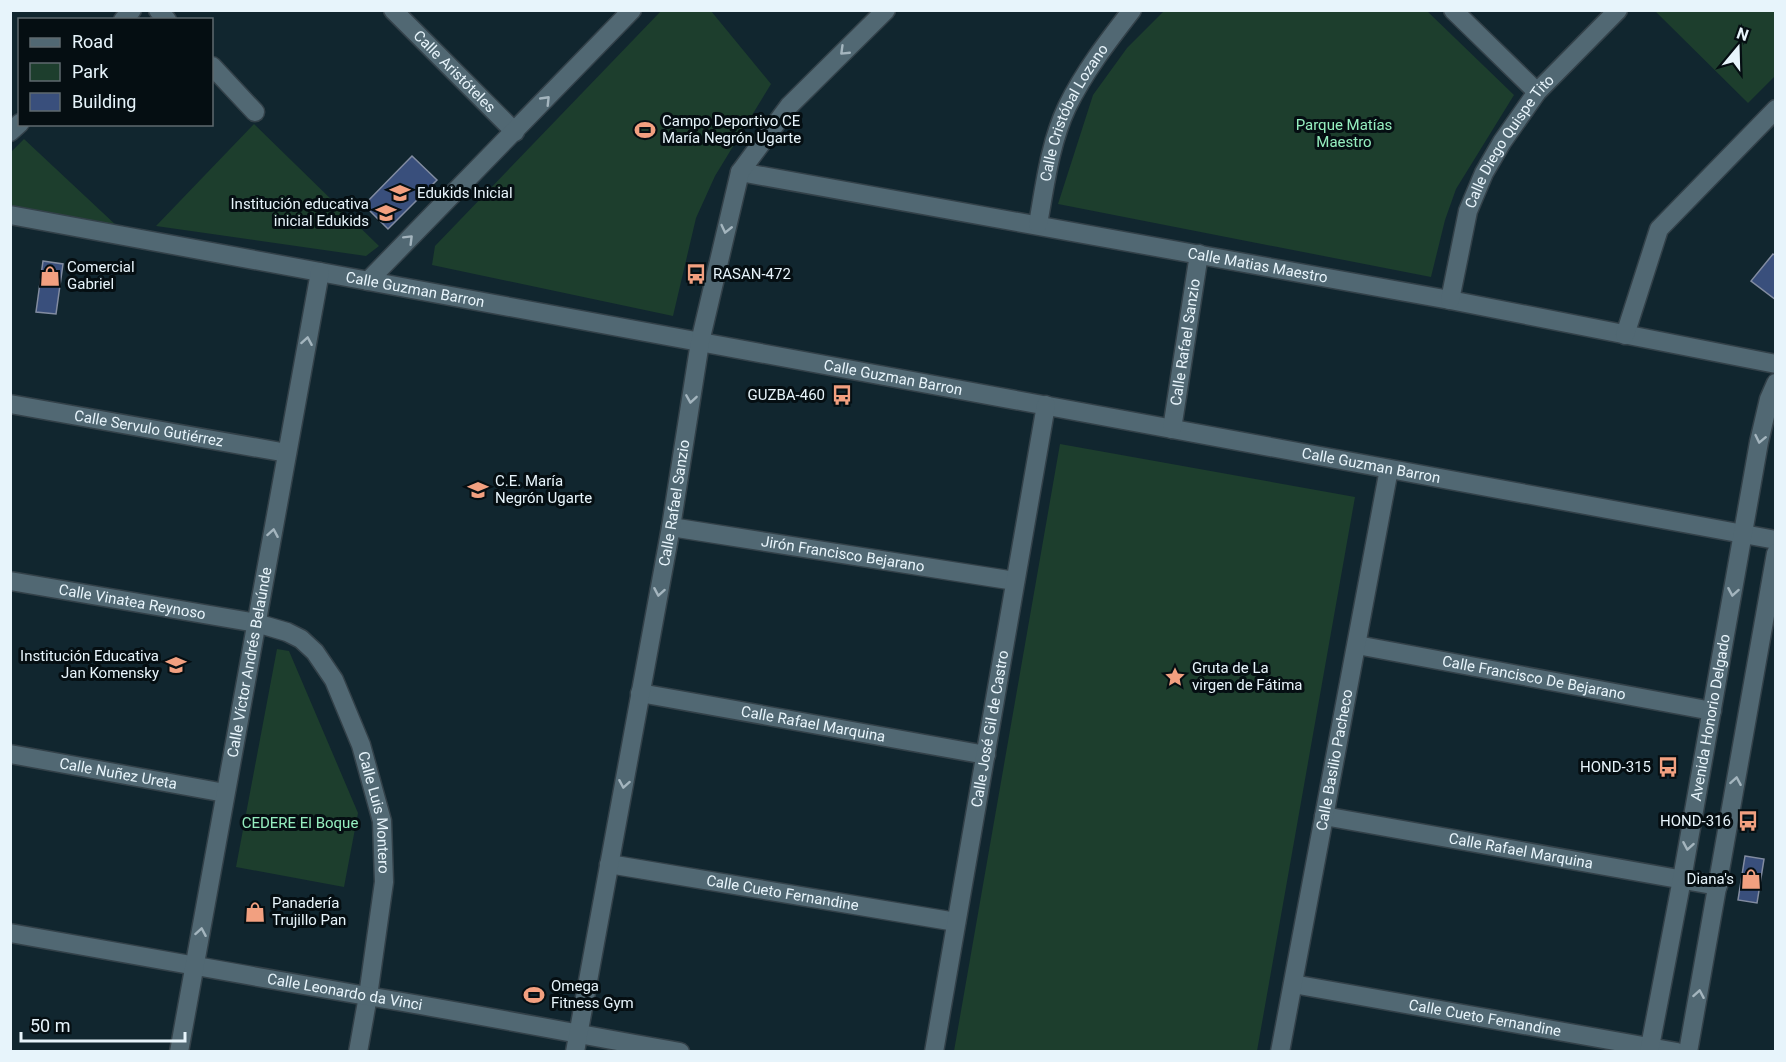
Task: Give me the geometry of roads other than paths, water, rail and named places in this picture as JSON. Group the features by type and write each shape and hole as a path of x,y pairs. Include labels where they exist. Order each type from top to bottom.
{"street":[{"name":"Calle Aristóteles","path":"393,10 515,132"},
{"path":"368,281 632,10"},
{"name":"Calle Rafael Sanzio","path":"577,1043 671,527 700,342 740,172 789,106 886,10"},
{"name":"Calle Cristóbal Lozano","path":"1038,224 1050,157 1066,109 1101,51 1132,10"},
{"path":"1454,10 1537,92"},
{"name":"Calle Diego Quispe Tito","path":"1450,300 1468,211 1484,173 1502,142 1537,92 1618,10"},
{"path":"213,67 255,112"},
{"path":"1625,335 1659,229 1776,109"},
{"name":"Calle Matias Maestro","path":"740,172 1038,224 1776,363"},
{"name":"Calle Guzman Barron","path":"10,215 1776,540"},
{"name":"Calle Rafael Sanzio","path":"1172,429 1199,254"},
{"name":"Calle Víctor Andrés Belaúnde","path":"179,1052 320,272"},
{"name":"Avenida Honorio Delgado","path":"1649,1049 1682,879 1759,442 1769,399 1776,383"},
{"name":"Calle Servulo Gutiérrez","path":"10,404 287,453"},
{"name":"Calle José Gil de Castro","path":"934,1052 1046,405"},
{"name":"Calle Basilio Pacheco","path":"1280,1052 1389,469"},
{"name":"Jirón Francisco Bejarano","path":"671,527 1015,581"},
{"path":"1688,1052 1776,553"},
{"name":"Calle Vinatea Reynoso","path":"10,581 256,623"},
{"name":"Calle Luis Montero","path":"256,623 287,632 301,639 315,652 334,680 361,745 382,821 384,882 369,996 358,1052"},
{"name":"Calle Francisco De Bejarano","path":"1357,645 1712,711"},
{"name":"Calle Rafael Marquina","path":"640,693 986,754"},
{"name":"Calle Nuñez Ureta","path":"10,754 225,793"},
{"name":"Calle Rafael Marquina","path":"1324,816 1718,886"},
{"name":"Calle Cueto Fernandine","path":"609,864 956,922"},
{"name":"Calle Leonardo da Vinci","path":"10,933 369,996 577,1043 680,1052"},
{"name":"Calle Cueto Fernandine","path":"1293,984 1649,1049 1677,1052"}],"place":[{"name":"Campo Deportivo CE María Negrón Ugarte","path":"645,130"},
{"name":"Edukids Inicial","path":"400,193"},
{"name":"Institución educativa inicial Edukids","path":"386,213"},
{"name":"RASAN-472","path":"696,274"},
{"name":"Comercial Gabriel","path":"50,276"},
{"name":"GUZBA-460","path":"842,395"},
{"name":"C.E. María Negrón Ugarte","path":"478,490"},
{"name":"Institución Educativa Jan Komensky","path":"176,665"},
{"name":"Gruta de La virgen de Fátima","path":"1175,677"},
{"name":"HOND-315","path":"1668,767"},
{"name":"HOND-316","path":"1748,821"},
{"name":"Diana's","path":"1751,879"},
{"name":"Panadería Trujillo Pan","path":"255,912"},
{"name":"Omega Fitness Gym","path":"534,995"}],"park label":[{"name":"Parque Matías Maestro","path":"1344,134"},
{"name":"CEDERE El Boque","path":"300,823"}]}
